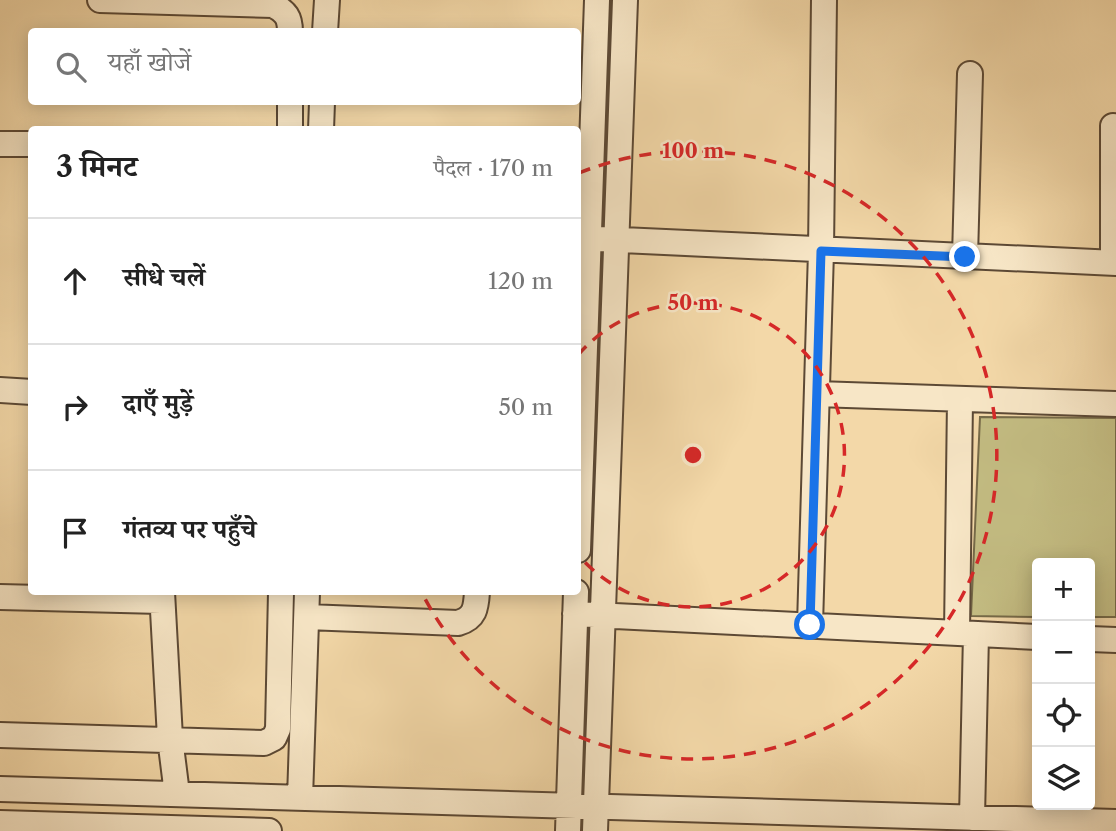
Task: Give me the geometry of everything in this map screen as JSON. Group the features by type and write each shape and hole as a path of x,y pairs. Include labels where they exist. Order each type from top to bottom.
{"street":[{"path":"100,0 274,5 284,10 290,20 290,28"},
{"path":"325,28 327,0"},
{"path":"581,465 597,0"},
{"path":"596,819 625,0"},
{"path":"810,625 821,251 824,0"},
{"path":"965,257 970,74"},
{"path":"290,105 290,126"},
{"path":"321,126 322,105"},
{"path":"589,238 1115,263 1113,126"},
{"path":"0,144 28,144"},
{"path":"0,390 28,392"},
{"path":"817,394 1116,404"},
{"path":"960,400 972,818"},
{"path":"0,735 170,738 264,743 274,738 278,729 281,595"},
{"path":"300,798 307,595"},
{"path":"307,617 458,623 474,614 477,595"},
{"path":"0,597 161,596 170,738 177,794"},
{"path":"568,831 576,603 603,614 1032,637"},
{"path":"1095,639 1116,640"},
{"path":"0,789 569,806 596,819 874,823 972,818 1116,822"},
{"path":"0,823 266,831 266,797"}],"shaded area":[{"path":"980,417 1116,418 1116,617 1095,617 1095,558 1032,558 1032,617 971,616"}],"route":[{"path":"810,625 821,251 965,257"}]}
